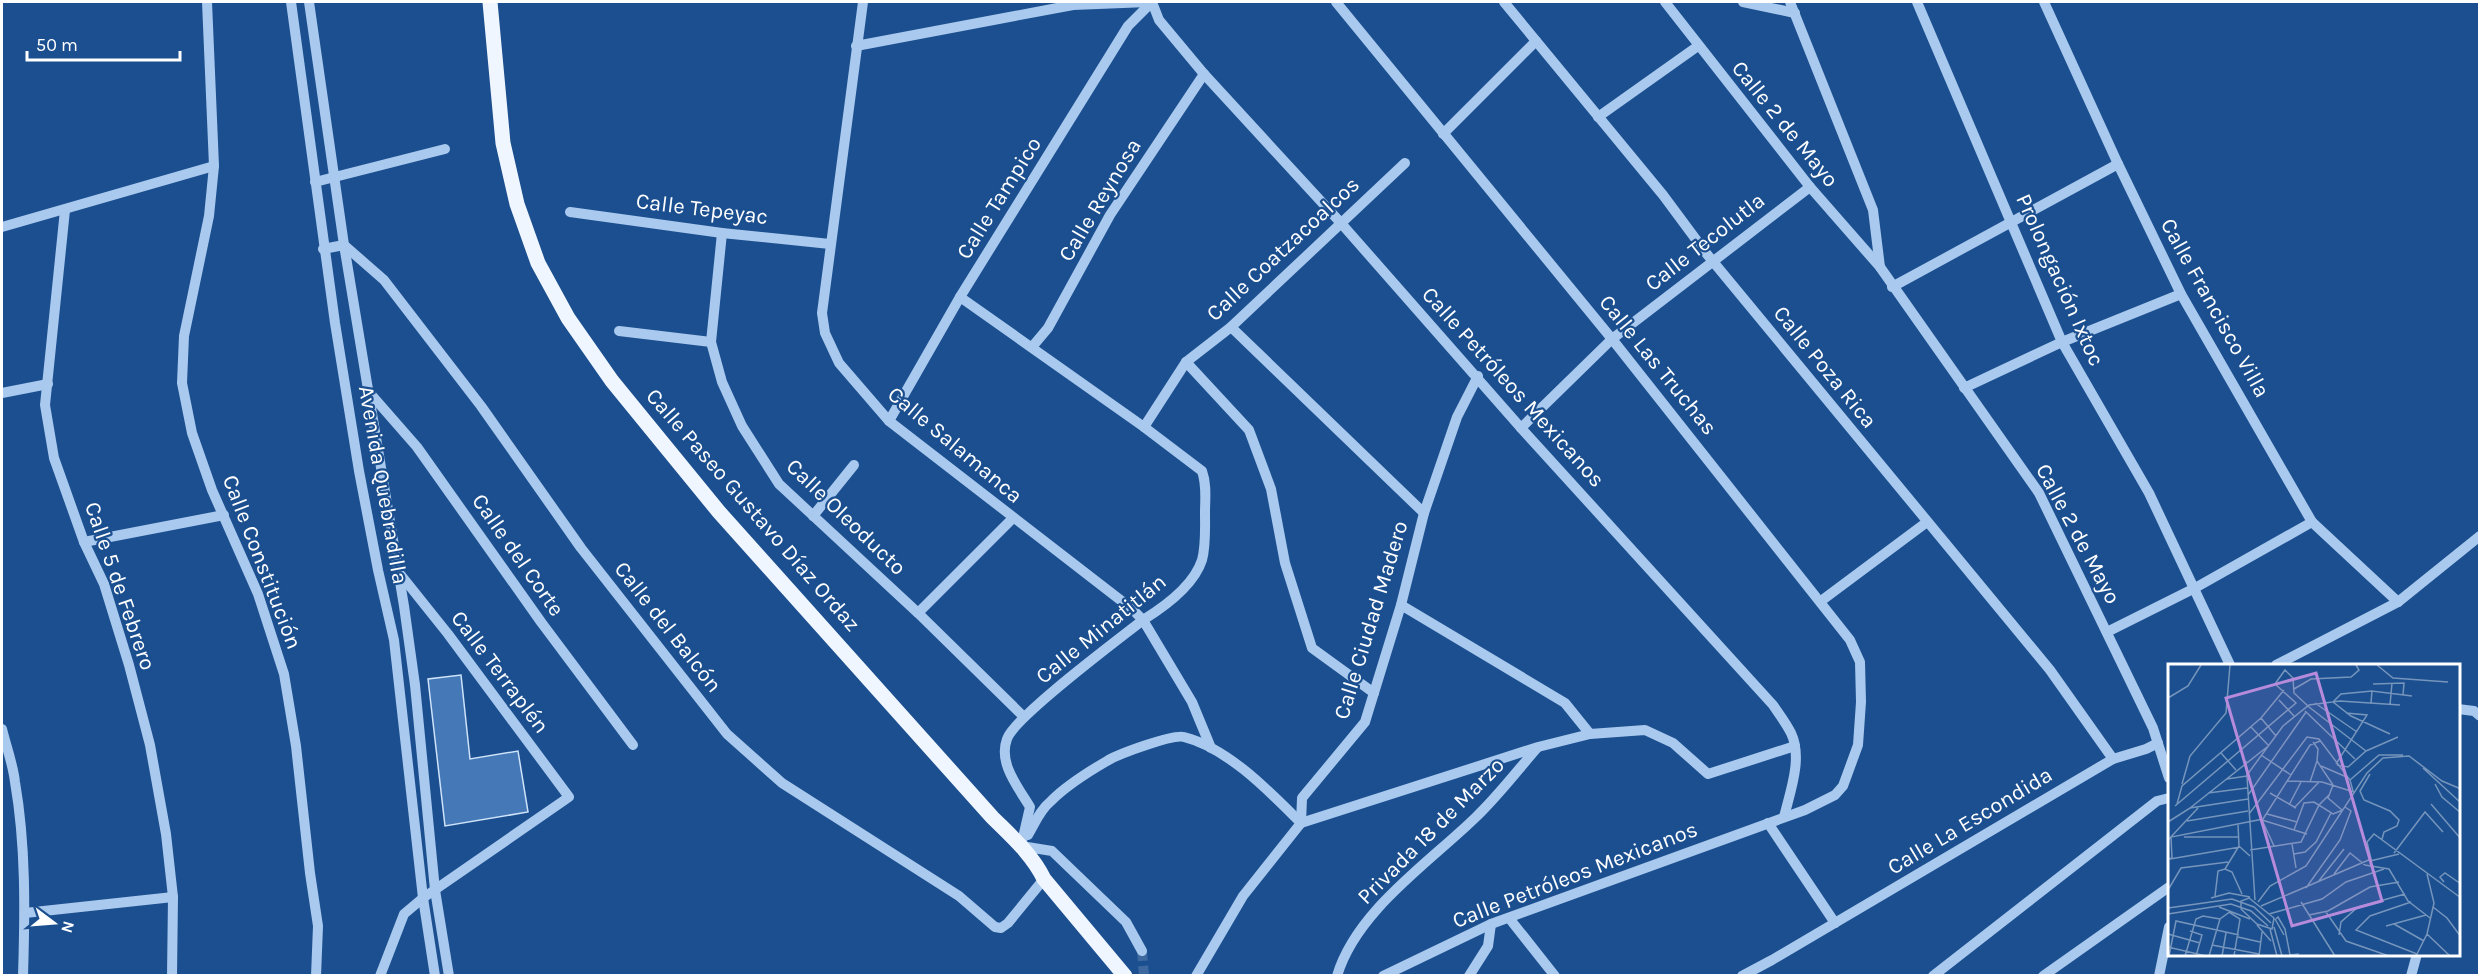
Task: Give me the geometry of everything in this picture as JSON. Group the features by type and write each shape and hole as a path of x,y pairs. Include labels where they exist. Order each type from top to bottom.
{"main road":[{"name":"Calle Paseo Gustavo Díaz Ordaz","path":"490,2 503,143 517,204 538,263 568,318 612,381 719,512 992,817 1021,846 1038,866 1044,879 1125,975"}],"street":[{"name":"Calle Constitución","path":"207,2 214,166 209,216 184,336 182,383 192,433 212,490 258,594 284,674 296,746 318,926 316,975"},
{"name":"Avenida Quebradilla","path":"291,2 323,249 359,471 394,640 423,898 435,975"},
{"name":"Avenida Quebradilla","path":"309,2 344,245 415,685 435,890 449,975"},
{"name":"Calle Salamanca","path":"863,2 822,313 825,333 839,363 889,421 1132,609 1143,620 1192,702 1211,748"},
{"path":"856,46 1073,5 1150,2"},
{"name":"Calle Petróleos Mexicanos","path":"1150,2 1159,20 1204,74 1340,222 1478,376 1521,428 1773,705 1791,733 1795,746 1795,770 1784,817"},
{"name":"Calle Tampico","path":"889,421 960,297 1128,26 1150,2"},
{"name":"Calle Las Truchas","path":"1336,2 1612,339 1850,640 1860,662 1861,702 1858,745 1843,786"},
{"name":"Calle Poza Rica","path":"1504,2 1663,195 1712,261 2050,670 2113,759"},
{"name":"Calle 2 de Mayo","path":"1665,2 1810,187 1880,267 2039,493 2158,743 2168,775"},
{"path":"1743,2 1795,13"},
{"name":"Calle 2 de Mayo","path":"1790,2 1873,210 1880,267"},
{"name":"Prolongación Ixtoc","path":"1917,2 2062,342 2149,493 2230,664"},
{"name":"Calle Francisco Villa","path":"2044,2 2118,164 2181,294 2312,522 2398,602"},
{"path":"1443,134 1536,40"},
{"path":"1598,117 1698,46"},
{"name":"Calle Reynosa","path":"1032,347 1048,328 1110,215 1204,74"},
{"path":"315,182 445,149"},
{"name":"Calle Coatzacoalcos","path":"1144,427 1186,362 1231,327 1405,163"},
{"path":"1892,287 2118,164"},
{"path":"2,227 214,166"},
{"name":"Calle Tecolutla","path":"1521,428 1612,339 1810,187"},
{"name":"Calle 5 de Febrero","path":"65,210 45,405 54,458 84,542 104,585 129,665 150,745 166,834 173,897 172,975"},
{"name":"Calle Tepeyac","path":"570,212 830,244"},
{"name":"Calle Oleoducto","path":"722,232 711,342 723,382 742,426 779,484 918,613 1024,717"},
{"path":"323,249 344,245"},
{"name":"Calle del Balcón","path":"344,245 384,280 481,406 581,548 727,734 782,783 959,896 995,927 1001,928 1008,923 1044,879"},
{"path":"1964,388 2062,342 2181,294"},
{"name":"Calle Minatitlán","path":"960,297 1144,427 1202,471 1205,481 1202,561 1192,578 1160,610 1143,620 1024,717 1007,737 1010,775 1030,807 1021,846"},
{"path":"1231,327 1425,513"},
{"path":"619,331 711,342"},
{"path":"1186,362 1249,430 1271,489 1285,563 1312,648 1374,693"},
{"name":"Calle Ciudad Madero","path":"1301,823 1302,798 1360,729 1374,693 1401,605 1425,513 1457,417 1478,376"},
{"path":"2,393 48,384"},
{"name":"Calle del Corte","path":"368,391 417,447 541,622 633,745"},
{"path":"813,516 854,465"},
{"path":"84,542 224,515"},
{"path":"918,613 1013,518"},
{"path":"1821,601 1927,522"},
{"path":"2107,632 2195,588 2312,522"},
{"path":"2278,664 2398,602 2480,536"},
{"name":"Calle Terraplén","path":"398,572 448,634 569,797 435,890"},
{"path":"1401,605 1565,703 1590,734"},
{"path":"2460,710 2474,711 2480,716"},
{"path":"2,729 15,780 21,832 25,913 23,975"},
{"path":"1196,975 1243,896 1301,823 1538,747 1590,734 1646,730 1673,743 1707,774 1795,746"},
{"path":"1142,951 1126,922 1052,851 1021,846 1042,810 1052,799 1108,760 1156,742 1182,736 1211,748 1247,773 1301,823"},
{"name":"Calle La Escondida","path":"1742,975 1835,923 2113,759 2158,743"},
{"name":"Privada 18 de Marzo","path":"1337,975 1342,959 1376,910 1420,866 1476,817 1538,747"},
{"name":"Calle Petróleos Mexicanos","path":"1383,975 1491,924 1805,810 1835,795 1843,786"},
{"path":"1933,975 2157,801 2168,798"},
{"path":"1768,823 1835,923"},
{"path":"2043,975 2168,888"},
{"path":"380,975 404,914 435,890"},
{"path":"25,913 173,897"},
{"path":"1509,918 1555,975"},
{"path":"1469,975 1488,946 1491,924"},
{"path":"2159,975 2168,932"},
{"path":"2412,975 2417,956"}],"building":[{"path":"461,675 470,759 518,751 528,812 445,826 428,679"}],"tunnel":[{"path":"1142,951 1144,976"}]}
